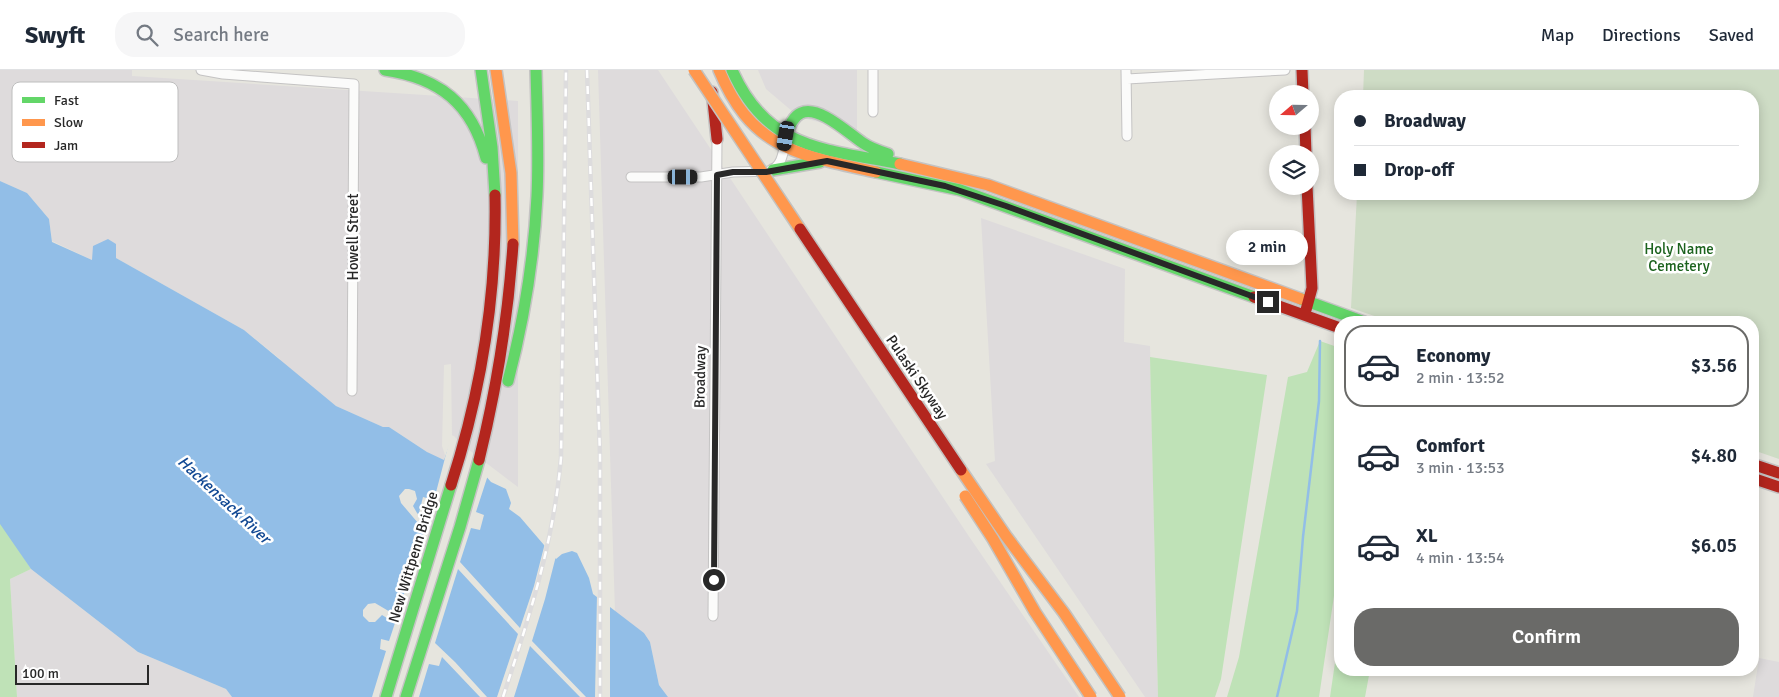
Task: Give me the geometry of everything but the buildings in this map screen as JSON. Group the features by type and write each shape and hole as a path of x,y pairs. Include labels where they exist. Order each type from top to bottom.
{"main road":[{"path":"385,70 410,74 433,84 451,96 464,109 475,126 483,144 494,207"},
{"path":"481,70 494,160 494,207"},
{"path":"406,697 476,472 497,385 506,334 511,287 513,234 510,156 496,70"},
{"path":"476,472 493,431 511,368 530,275 537,188 536,70"},
{"name":"Pulaski Skyway","path":"681,70 965,496 993,539 1035,612 1091,697"},
{"name":"Pulaski Skyway","path":"694,70 974,490 1010,542 1064,613 1120,697"},
{"path":"711,70 712,107 716,139"},
{"path":"719,70 734,101 759,130 784,148 827,161 960,190 1334,326"},
{"path":"732,70 740,89 753,108 766,121 786,136 818,147 975,181 1348,316"},
{"path":"1302,70 1303,85"},
{"path":"786,136 790,124 798,115 811,112 820,113 869,146 925,169"},
{"path":"716,139 725,130 735,126 759,130"},
{"path":"773,170 827,161"},
{"path":"1304,316 1312,288 1307,195"},
{"name":"New Wittpenn Bridge","path":"386,697 469,426 480,378 490,310 494,263 494,207"},
{"path":"1759,466 1779,473"},
{"path":"1759,480 1779,487"}],"street":[{"name":"Howell Street","path":"201,70 223,74 354,84 352,391"},
{"path":"873,70 873,112"},
{"path":"1127,136 1126,75 1285,70"},
{"path":"631,177 701,177 773,170 781,162 786,136"},
{"name":"Broadway","path":"713,616 716,139"}],"shaded area":[{"path":"0,70 132,70 132,76 518,101 518,487 452,437 451,364 444,365 442,446 445,455 444,460 439,462 389,427 383,427 336,406 281,364 280,359 244,330 116,258 92,260 52,241 49,219 27,193 0,181"},
{"path":"598,70 658,70 968,535 1079,697 668,697 659,685 650,642 644,633 615,612"},
{"path":"758,70 857,70 857,132 799,117 766,89"},
{"path":"981,218 1125,269 1124,342 1150,346 1158,697 1145,697 986,464 995,461"},
{"path":"31,569 138,652 226,689 232,697 17,697 10,579"},
{"path":"1759,658 1779,662 1779,697 1753,697 1756,676 1759,676"}],"green space":[{"name":"Holy Name Cemetery","path":"1364,70 1779,70 1779,459 1759,452 1759,316 1374,316 1351,308 1357,200 1759,200 1759,90 1363,90"},
{"path":"1320,341 1334,346 1334,596 1319,697 1227,697 1239,657 1288,377 1307,372"},
{"path":"1150,357 1267,375 1221,679 1215,697 1158,697"},
{"path":"0,520 31,569 10,579 17,697 0,697"},
{"path":"1334,669 1334,676 1369,676 1365,697 1330,697"}],"water":[{"name":"Hackensack River","path":"0,181 27,193 49,219 52,242 92,260 93,246 108,239 116,244 116,258 244,330 336,406 383,427 389,427 427,452 444,460 452,437 491,482 506,489 511,503 509,509 520,517 556,559 562,554 572,551 577,553 589,578 593,594 644,633 650,642 659,685 668,697 232,697 226,689 138,652 31,569 0,524"}],"pier":[{"path":"451,435 454,436 488,475 476,512 484,515 480,530 471,528 460,562 520,628 534,586 545,543 556,556 532,641 586,697 580,697 530,646 514,697 497,697 518,634 458,569 435,643 487,697 480,697 442,657 439,666 429,664 419,697 372,697 386,651 380,649 381,639 389,641 395,623 382,615 375,622 369,622 363,616 363,610 368,604 375,603 397,616 424,530 401,503 399,496 405,489 415,491 417,499 413,506 426,523 429,516 419,513 423,497 434,500"},
{"path":"597,594 610,605 610,697 595,697"}],"waterway":[{"path":"1277,697 1297,611 1303,537 1319,401 1320,341"}],"railway":[{"path":"503,697 539,579 558,489 561,458 566,70"},
{"path":"587,70 600,455 600,697"}],"traffic: fast":[{"path":"385,70 422,80 437,87 451,97 472,123 486,158"},
{"path":"481,70 492,147 495,195"},
{"path":"508,381 519,335 531,266 538,164 536,70"},
{"path":"732,70 746,96 762,116 781,131 823,149 900,164"},
{"path":"786,136 795,117 801,113 816,113 833,121 866,145 888,154"},
{"path":"773,170 820,162"},
{"path":"876,172 960,190 1254,297"},
{"path":"1301,299 1348,316"},
{"path":"406,697 460,527 479,460"},
{"path":"386,697 451,485"}],"traffic: slow":[{"path":"496,70 511,173 513,244"},
{"path":"694,70 800,229"},
{"path":"719,70 732,97 747,117 763,133 781,145 824,160 876,172"},
{"path":"900,164 988,185 1301,299"},
{"path":"961,470 1006,536 1064,613 1120,697"},
{"path":"965,496 993,539 1035,612 1091,697"}],"traffic: jam":[{"path":"1302,70 1303,85"},
{"path":"712,92 717,139"},
{"path":"1305,135 1306,145"},
{"path":"451,485 471,413 485,342 493,269 495,195"},
{"path":"1306,310 1312,288 1307,195"},
{"path":"800,229 961,470"},
{"path":"479,460 501,353 513,244"},
{"path":"1254,297 1334,326"},
{"path":"1759,466 1779,473"},
{"path":"1759,480 1779,487"}],"route":[{"path":"714,580 717,175 733,172 766,172 827,161 945,186 1006,206 1268,302"}]}
